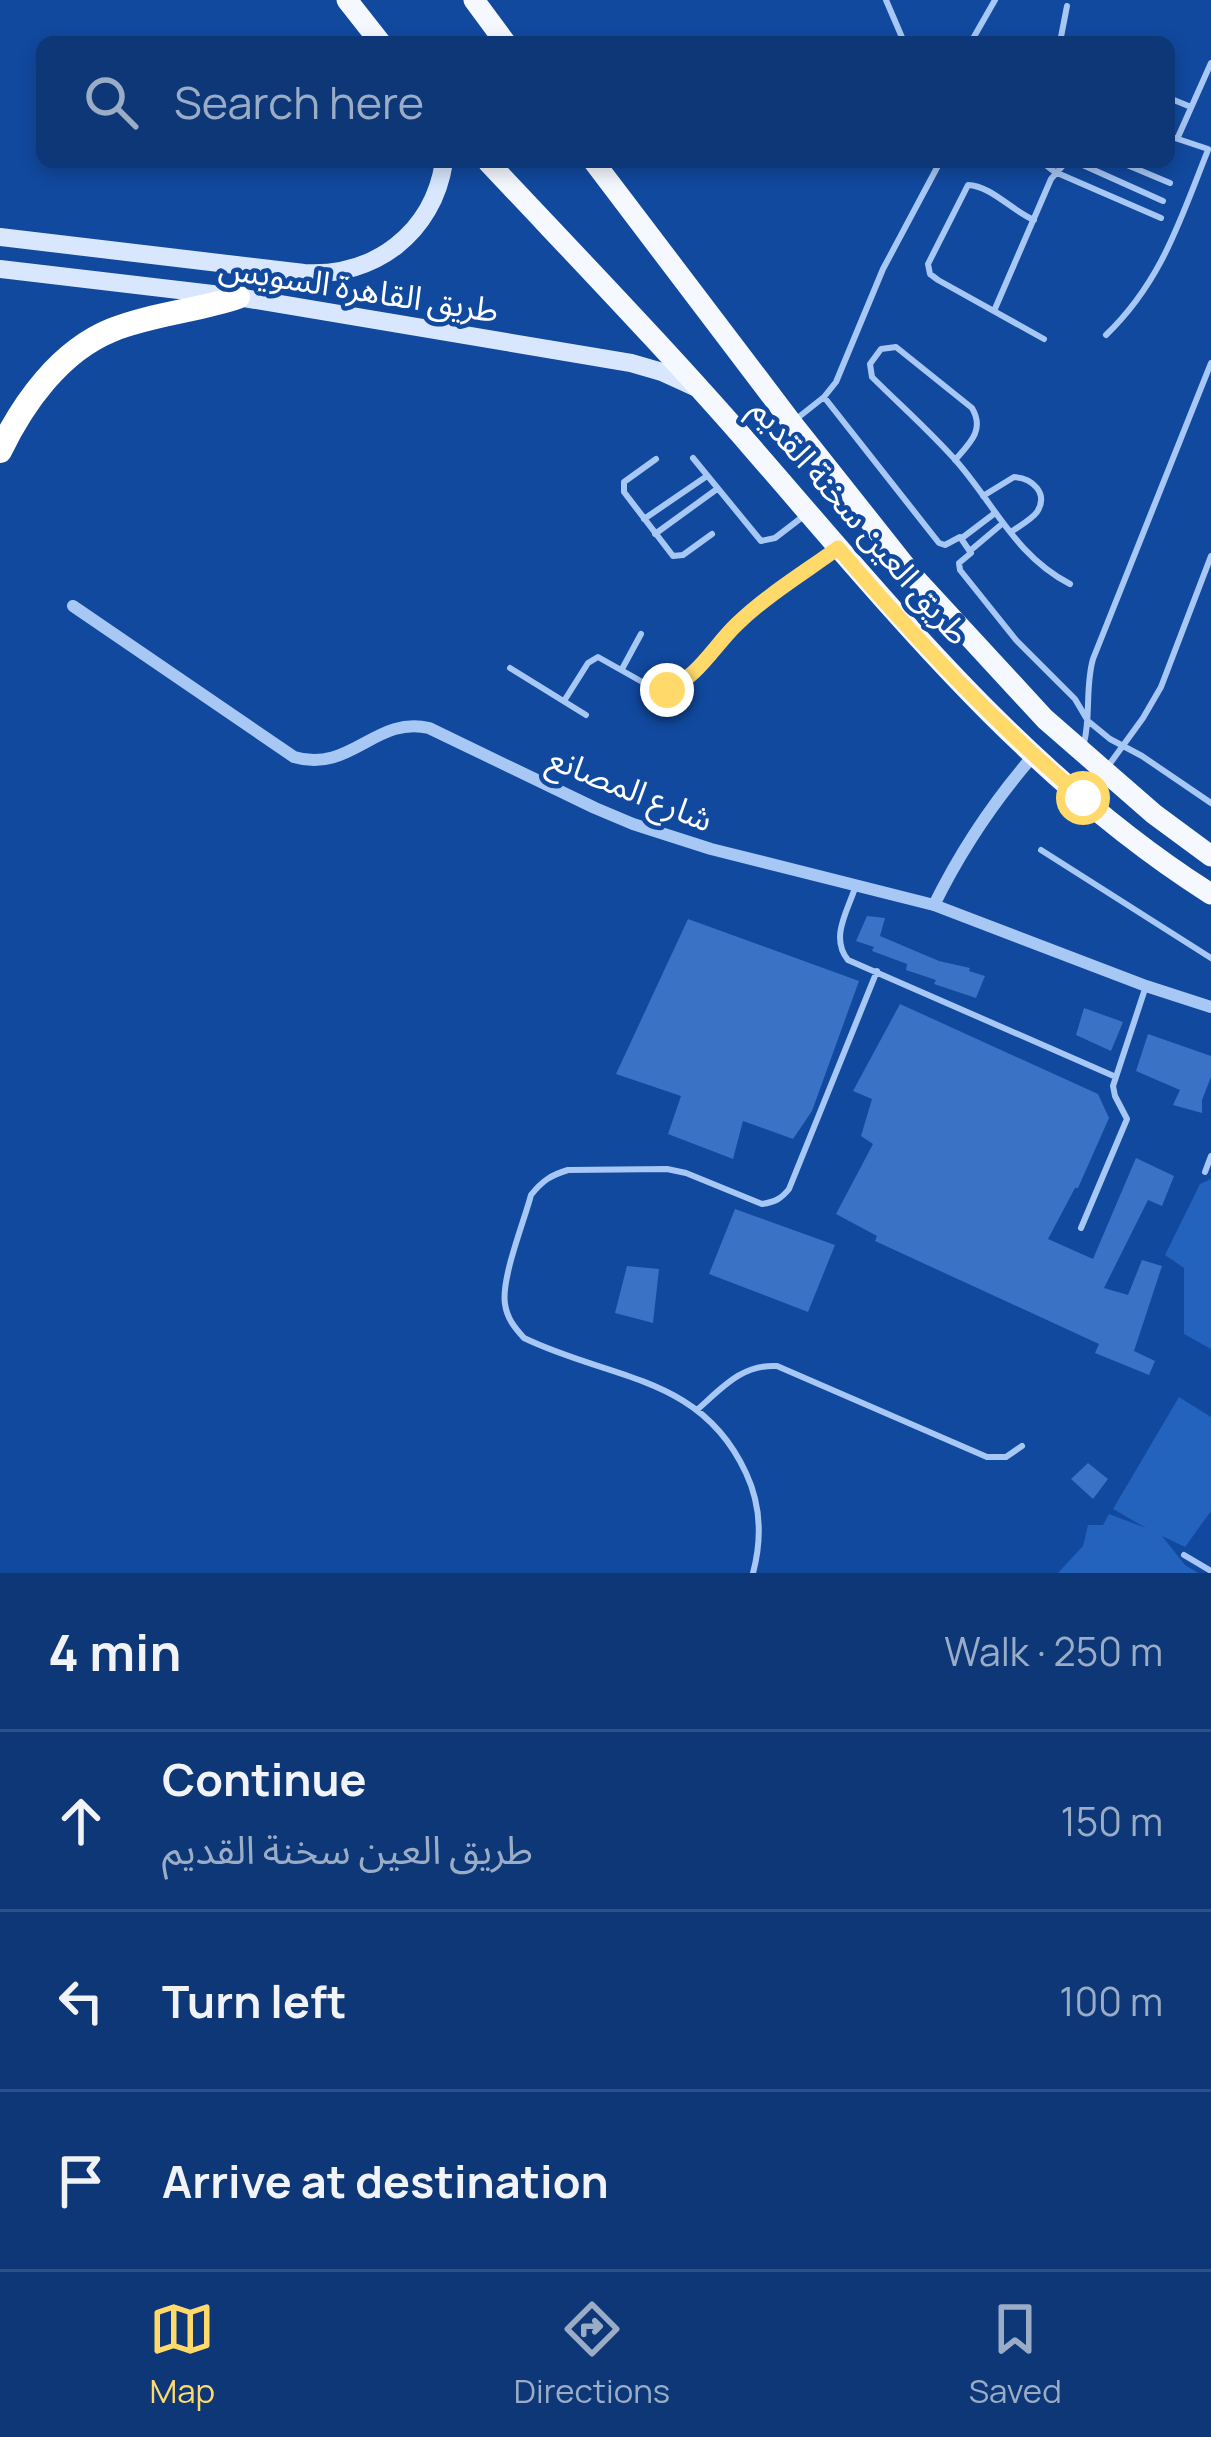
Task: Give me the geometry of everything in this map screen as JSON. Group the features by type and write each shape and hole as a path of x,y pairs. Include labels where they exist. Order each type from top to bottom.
{"highway":[{"path":"0,451 46,379 83,347 111,330 238,297"}],"main road":[{"path":"347,0 375,36"},
{"path":"474,0 501,36"},
{"name":"طريق القاهرة السويس","path":"0,237 304,274 337,273 385,255 411,234 430,207 442,168"},
{"name":"طريق العين سخنة القديم","path":"494,168 703,391 961,684 1034,756 1134,839 1211,894"},
{"name":"طريق العين سخنة القديم","path":"599,168 914,577 1032,706 1154,814 1211,856"},
{"name":"طريق القاهرة السويس","path":"0,268 238,297 631,363 703,391"}],"street":[{"name":"شارع المصانع","path":"73,606 294,757 334,758 390,729 420,726 633,824 711,849 934,905 1211,1007"},
{"path":"934,905 986,814 1034,756"}],"lane":[{"path":"886,0 901,36"},
{"path":"974,36 995,0"},
{"path":"1061,36 1067,6"},
{"path":"1175,134 1211,65"},
{"path":"1202,84 1211,88"},
{"path":"1175,100 1191,107"},
{"path":"1106,335 1158,271 1210,150 1175,136"},
{"path":"792,423 836,382 883,269 937,168"},
{"path":"1050,168 1161,218"},
{"path":"994,311 1059,168"},
{"path":"1089,168 1163,201"},
{"path":"1134,168 1170,183"},
{"path":"1034,220 979,186 968,185 928,260 928,269 934,278 1044,339"},
{"path":"955,460 976,435 978,421 972,408 896,347 881,349 870,364 872,377 955,460 1037,563 1070,584"},
{"path":"1081,752 1093,659 1211,363"},
{"path":"824,397 939,543 962,538 995,513"},
{"path":"693,458 761,541 775,538 808,512"},
{"path":"656,459 624,482 624,492 668,552 677,557 712,534"},
{"path":"644,519 706,476"},
{"path":"983,496 1014,477 1036,485 1040,508 1010,532"},
{"path":"655,534 717,489"},
{"path":"1003,523 959,563 960,570 1016,640 1075,699 1088,722 1211,803"},
{"path":"962,538 971,550"},
{"path":"563,701 590,660 602,658 652,688 674,687 742,620 838,548"},
{"path":"1104,771 1161,686 1211,556"},
{"path":"622,669 641,634"},
{"path":"510,668 586,715"},
{"path":"1042,850 1211,958"},
{"path":"856,885 838,944 848,960 1116,1077"},
{"path":"753,1573 759,1520 752,1486 729,1441 698,1409 673,1394 524,1338 512,1325 504,1290 531,1195 553,1174 647,1168 686,1173 762,1204 782,1197 877,971"},
{"path":"1081,1228 1127,1119 1113,1091 1146,986"},
{"path":"1205,1172 1211,1156"},
{"path":"698,1409 743,1372 777,1366 987,1457 1006,1457 1022,1446"},
{"path":"1184,1555 1211,1571"}],"shaded area":[{"path":"1211,1179 1211,1349 1184,1334 1184,1268 1165,1255 1200,1184"},
{"path":"1179,1397 1211,1417 1211,1511 1185,1547 1162,1536 1185,1565 1198,1573 1058,1573 1083,1546 1088,1525 1103,1525 1109,1514 1146,1528 1113,1509"}],"building":[{"path":"867,916 885,918 880,936 985,976 976,998 934,984 936,980 906,970 907,964 856,941"},
{"path":"688,919 859,981 812,1111 793,1139 743,1121 733,1159 668,1134 681,1096 616,1074"},
{"path":"900,1004 1098,1094 1109,1118 1078,1188 1048,1239 1093,1259 1136,1158 1174,1176 1162,1206 1148,1200 1104,1288 1128,1295 1142,1260 1162,1266 1134,1351 1155,1361 1149,1375 1095,1353 1099,1344 875,1241 877,1236 836,1214 873,1144 861,1136 872,1099 853,1091"},
{"path":"1084,1008 1123,1022 1111,1051 1076,1035"},
{"path":"1148,1034 1211,1056 1202,1113 1173,1105 1180,1090 1136,1071"},
{"path":"735,1209 835,1245 808,1312 709,1274"},
{"path":"627,1266 659,1269 653,1323 615,1313"},
{"path":"1088,1463 1108,1479 1093,1499 1071,1479"}],"route":[{"path":"667,690 716,650 742,620 838,548 994,719 1083,798"}]}
